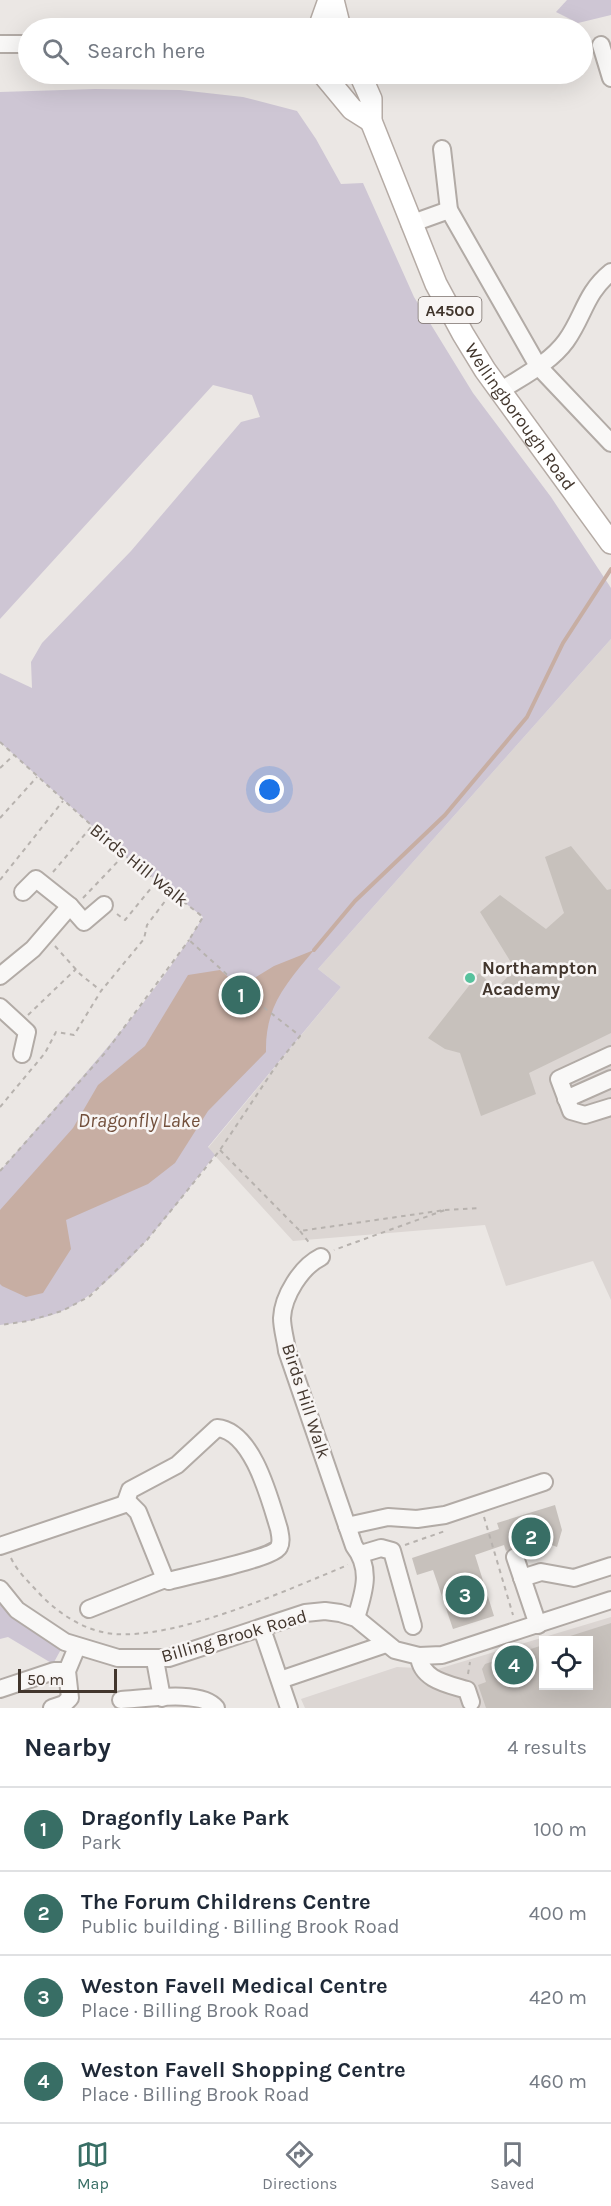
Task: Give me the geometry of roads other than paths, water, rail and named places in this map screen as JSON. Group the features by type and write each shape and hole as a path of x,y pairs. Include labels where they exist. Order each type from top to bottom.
{"main road":[{"path":"323,18 331,0"},
{"path":"331,0 336,18"},
{"path":"331,84 352,109 371,121"},
{"name":"Wellingborough Road","path":"364,84 371,99 371,121 410,224 446,304 484,370 611,543"}],"street":[{"path":"0,44 18,44"},
{"path":"601,45 611,78"},
{"path":"442,149 449,210 538,366 611,443"},
{"path":"410,224 449,210"},
{"path":"500,391 554,355 566,340 597,284 611,272"},
{"path":"22,892 36,879 70,906 84,922 104,905"},
{"path":"0,976 33,950 70,906"},
{"path":"0,1007 27,1032 22,1054"},
{"path":"611,1054 559,1079 571,1111 585,1115 611,1107"},
{"path":"566,1099 611,1079"},
{"name":"Birds Hill Walk","path":"321,1257 312,1261 291,1288 282,1317 287,1351 347,1526 354,1545 362,1557 366,1575 356,1618"},
{"path":"90,1609 165,1579 169,1581 233,1565 272,1554 279,1548 281,1539 279,1529 257,1465 243,1445 225,1429 218,1428 177,1465 130,1490 124,1504"},
{"path":"347,1526 388,1517 417,1519 445,1515 544,1482"},
{"path":"3,1545 124,1504 130,1504 138,1512 165,1579"},
{"path":"362,1557 381,1548 392,1551 413,1626"},
{"path":"515,1557 538,1624"},
{"path":"522,1578 541,1572 574,1578 611,1566"},
{"name":"Billing Brook Road","path":"0,1589 17,1610 65,1642 118,1658 156,1660 262,1629 306,1613 325,1611 356,1618 386,1644 405,1653 419,1656 442,1655 611,1600"},
{"path":"262,1629 289,1708"},
{"path":"280,1680 386,1644"},
{"path":"52,1708 64,1704 69,1698 67,1671 77,1647"},
{"path":"419,1656 419,1665 425,1672 436,1681 467,1690 471,1702"},
{"path":"156,1660 162,1698"},
{"path":"0,1689 54,1671 67,1671"},
{"path":"121,1700 206,1699 216,1708"}],"water":[{"name":"Dragonfly Lake","path":"314,950 286,985 273,1008 269,1021 266,1052 208,1111 175,1163 148,1184 66,1220 71,1249 43,1293 26,1297 2,1286 0,1284 0,1210 73,1128 98,1085 145,1046 188,975 220,970 240,987 274,966"}],"waterway":[{"path":"314,950 355,901 445,815 527,717 563,643 611,569"}],"place":[{"name":"Northampton Academy","path":"470,978"},
{"name":"Dragonfly Lake Park","path":"241,995"},
{"name":"The Forum Childrens Centre","path":"531,1537"},
{"name":"Weston Favell Medical Centre","path":"465,1595"},
{"name":"Weston Favell Shopping Centre","path":"514,1665"}]}
